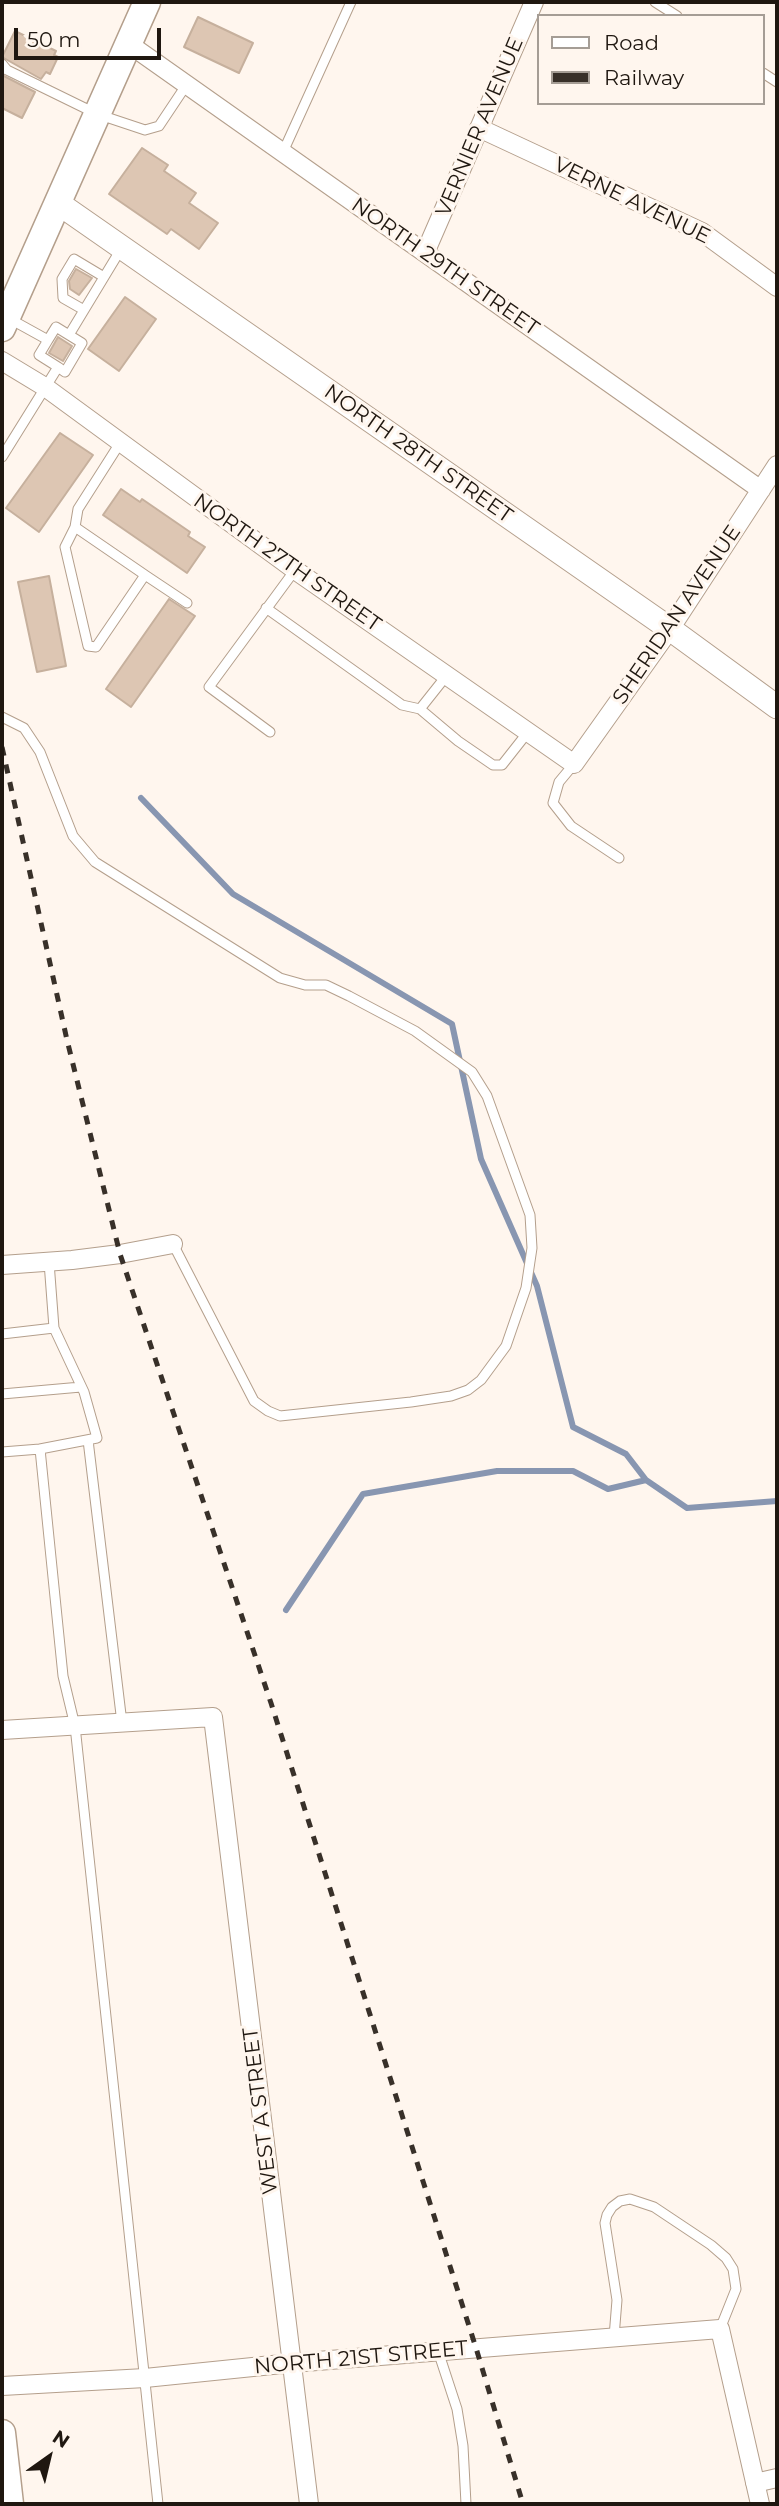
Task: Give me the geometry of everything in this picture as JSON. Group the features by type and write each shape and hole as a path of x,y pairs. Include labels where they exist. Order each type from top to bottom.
{"main road":[{"path":"4,323 147,2"},
{"path":"2,2433 10,2504"}],"street":[{"name":"VERNIER AVENUE","path":"425,253 534,2"},
{"name":"NORTH 29TH STREET","path":"129,44 761,490"},
{"name":"VERNE AVENUE","path":"479,128 702,232 777,287"},
{"name":"NORTH 28TH STREET","path":"58,203 670,629 777,707"},
{"name":"NORTH 27TH STREET","path":"2,361 45,387 295,570 574,764"},
{"name":"SHERIDAN AVENUE","path":"574,764 670,629 777,465"},
{"path":"2,1265 120,1254 173,1244"},
{"name":"WEST A STREET","path":"122,1723 213,1717 309,2504"},
{"path":"2,1730 122,1723"},
{"path":"720,2329 760,2504"},
{"name":"NORTH 21ST STREET","path":"2,2386 145,2378 292,2362 720,2329"},
{"path":"755,2483 777,2478"}],"lane":[{"path":"283,152 351,2"},
{"path":"655,2 674,14"},
{"path":"2,64 7,70 97,114 145,130 159,126 187,84"},
{"path":"69,335 122,248"},
{"path":"84,310 63,298 62,279 74,260 104,277"},
{"path":"4,323 48,340"},
{"path":"56,327 69,335 82,343 65,372 39,355 56,327"},
{"path":"2,457 58,368"},
{"path":"120,443 78,509 75,527 65,547 88,646 96,647 145,575"},
{"path":"75,527 187,603"},
{"path":"270,732 209,687 295,570"},
{"path":"266,608 402,705 420,709 458,741 493,765 502,765 528,732"},
{"path":"420,709 447,675"},
{"path":"2,717 24,728 40,752 73,836 95,862 280,978 305,985 326,985 415,1031 472,1072 488,1096 530,1215 532,1248 526,1288 506,1346 481,1380 468,1390 451,1396 411,1402 280,1416 254,1401 173,1244"},
{"path":"574,764 559,782 553,803 571,827 619,858"},
{"path":"2,1452 40,1449 97,1438 82,1387 54,1328 49,1262"},
{"path":"2,1334 54,1328"},
{"path":"2,1394 82,1387"},
{"path":"88,1440 122,1723"},
{"path":"40,1449 63,1676 75,1726 158,2504"},
{"path":"614,2337 617,2301 605,2223 612,2207 620,2201 630,2199 654,2207 726,2258 733,2269 736,2289 720,2329"},
{"path":"438,2351 457,2409 463,2445 466,2504"}],"building":[{"path":"198,17 253,43 239,73 184,47"},
{"path":"15,31 56,51 54,55 58,57 50,74 46,72 41,79 2,57"},
{"path":"2,75 35,92 22,118 2,108"},
{"path":"142,148 168,165 164,171 196,193 189,203 218,223 199,249 171,229 167,234 109,194"},
{"path":"76,269 92,278 79,295 70,289 69,281"},
{"path":"125,297 156,319 119,371 88,349"},
{"path":"58,337 72,346 63,361 49,353"},
{"path":"60,433 93,455 39,532 6,508"},
{"path":"121,489 140,502 142,499 190,532 188,536 205,547 187,573 103,515"},
{"path":"49,576 66,666 37,672 18,582"},
{"path":"169,599 195,616 131,707 106,689"}],"waterway":[{"path":"141,798 233,894 452,1024 481,1159 537,1286 573,1427 626,1454 646,1480"},
{"path":"286,1610 363,1494 497,1471 573,1471 608,1489 646,1480 687,1508 777,1501"}],"railway":[{"path":"2,747 67,1040 120,1254 271,1703 523,2504"}]}
